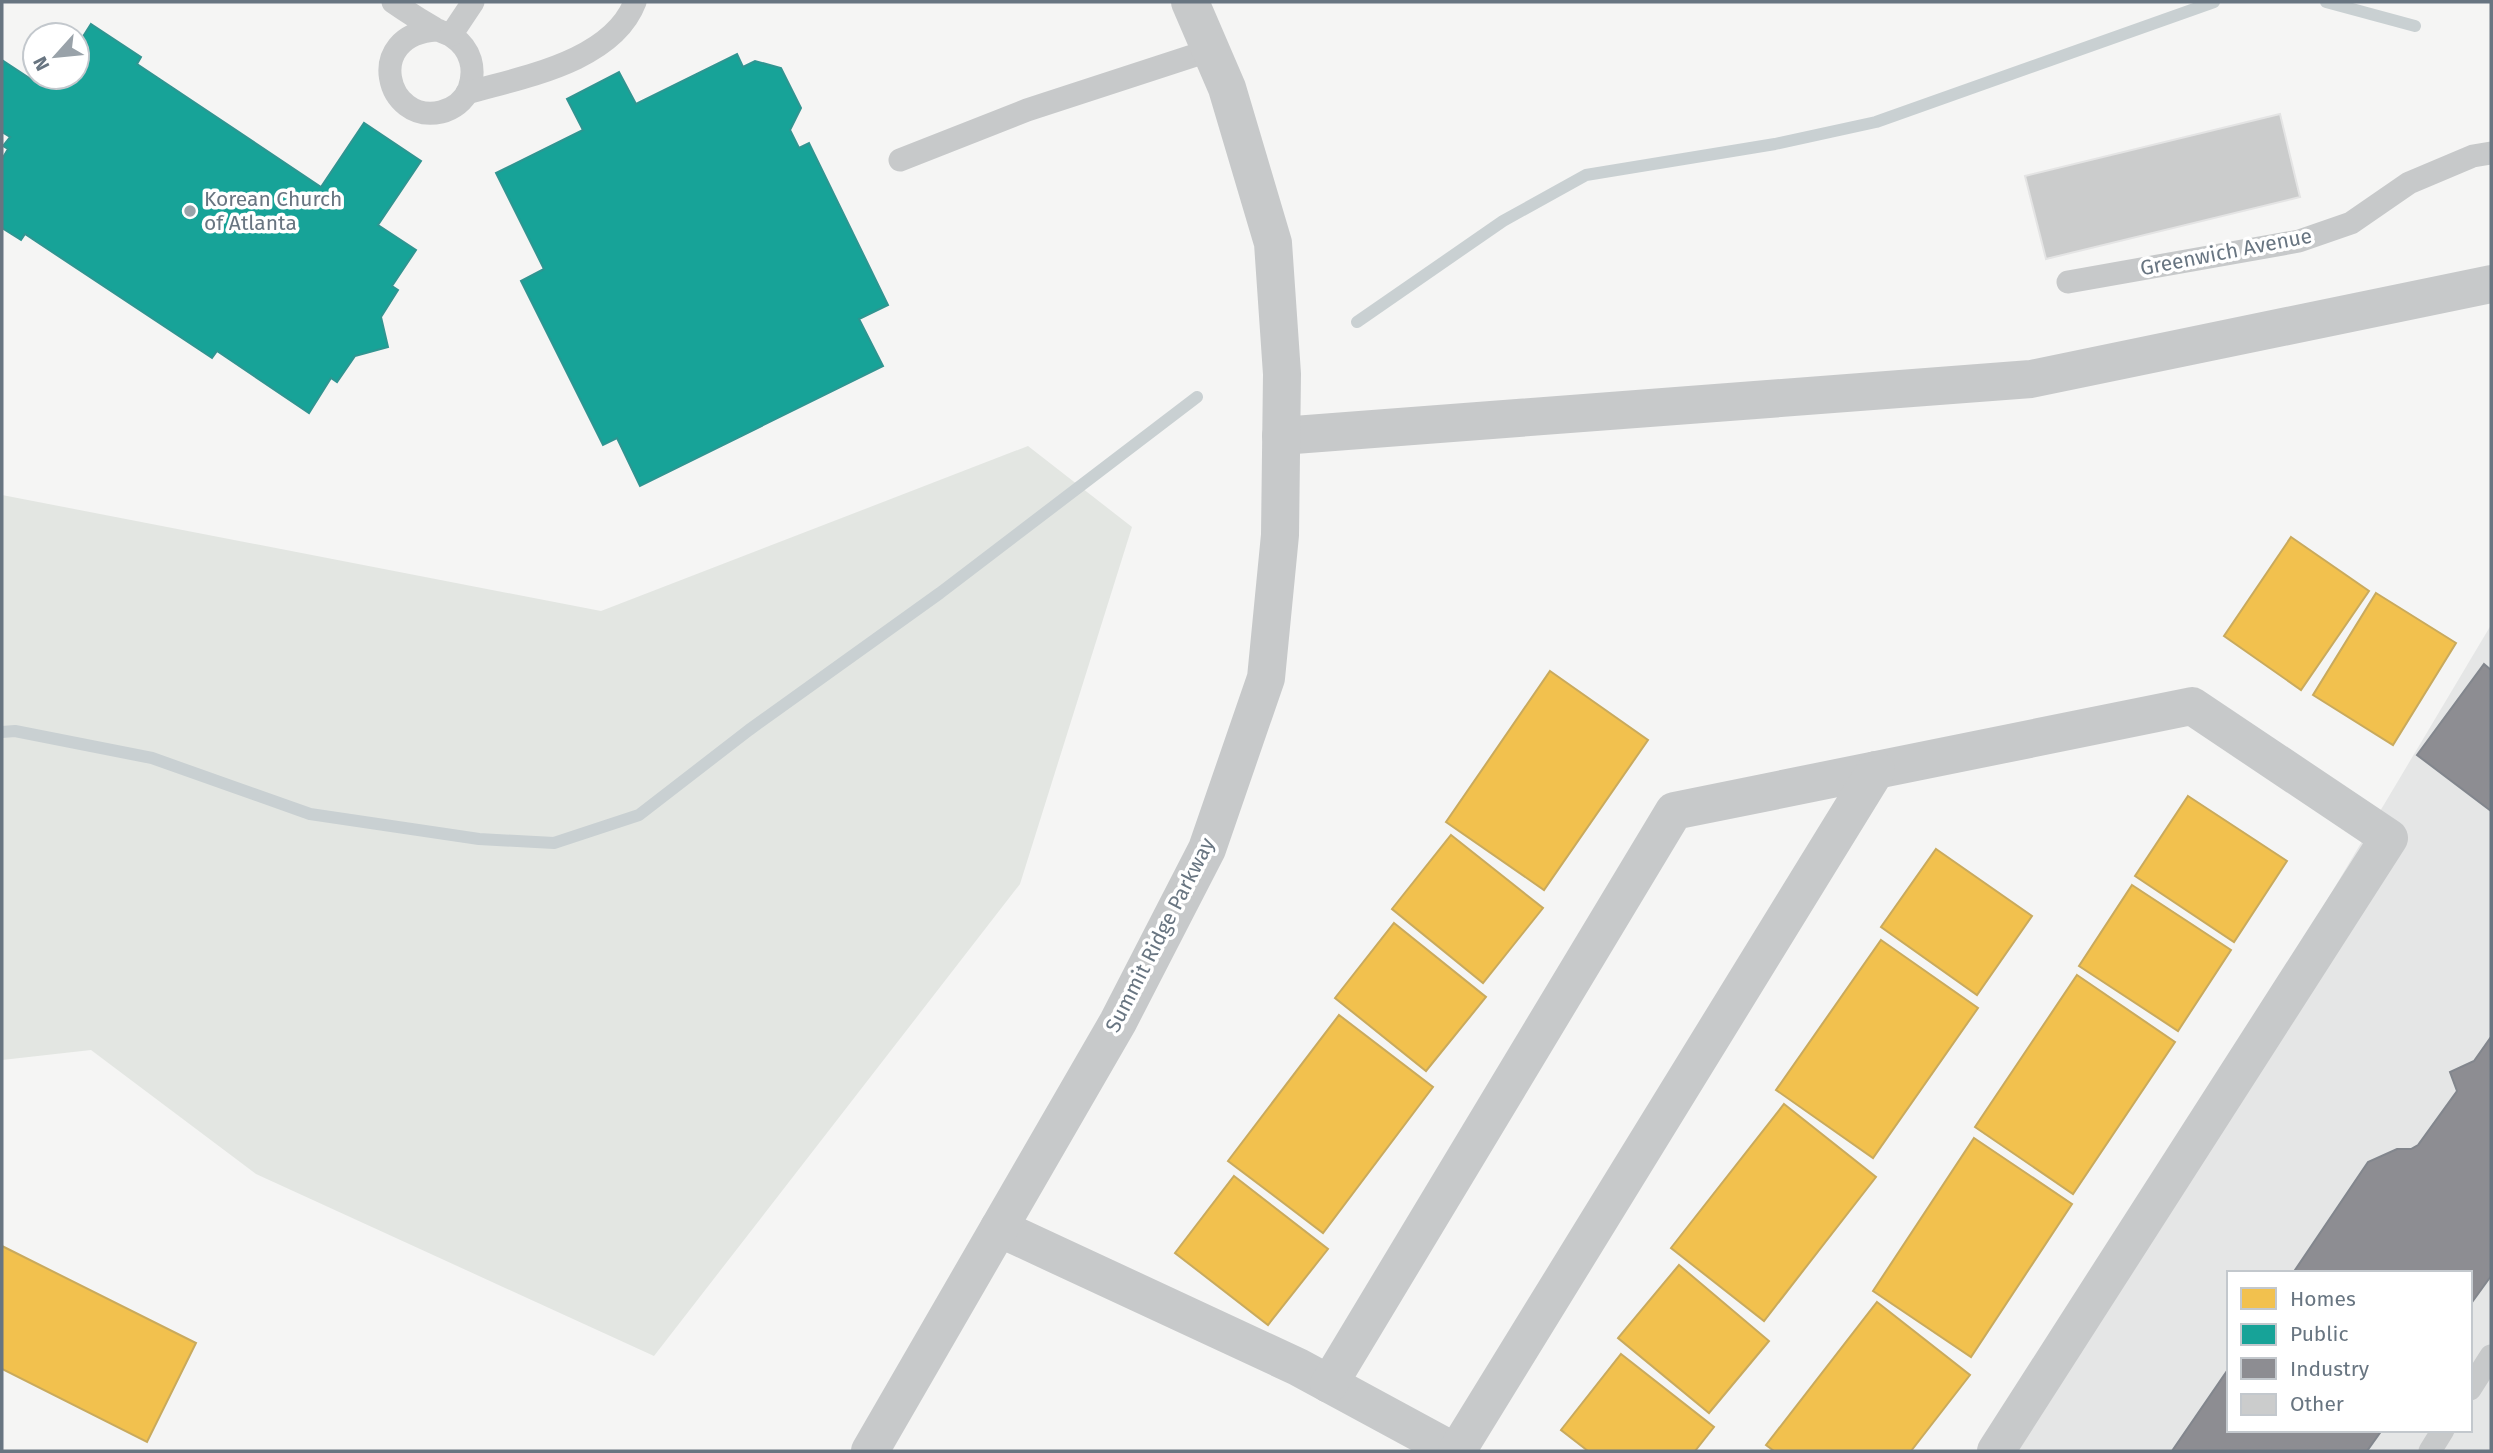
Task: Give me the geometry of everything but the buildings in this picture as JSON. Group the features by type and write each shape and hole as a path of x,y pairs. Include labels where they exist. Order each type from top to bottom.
{"street":[{"name":"Summit Ridge Parkway","path":"870,1451 1118,1021 1207,849 1266,678 1280,535 1282,374 1273,243 1227,88 1191,2"},
{"path":"1281,436 2031,379 2491,284"},
{"path":"1329,1384 1674,811 2192,706 2389,838 1996,1451"},
{"path":"999,1228 1077,1262 1329,1384 1455,1451 1876,770"}],"lane":[{"path":"393,2 444,32 464,46 471,60 473,77 467,93 457,105 442,112 426,114 410,109 398,98 391,83 389,67 394,51 405,38 419,31 444,32 473,2"},
{"path":"467,93 558,68 604,41 630,15 635,2"},
{"path":"900,160 1027,110 1211,50"},
{"name":"Greenwich Avenue","path":"2068,282 2299,241 2351,223 2409,183 2473,156 2491,153"},
{"path":"2472,1386 2491,1356"},
{"path":"2430,1451 2442,1432"}],"shaded area":[{"path":"1028,446 1132,527 1020,884 654,1356 256,1174 91,1050 2,1060 2,495 601,611"},
{"path":"2491,625 2491,1451 2000,1449"}],"waterway":[{"path":"1357,322 1503,221 1586,175 1775,144 1876,122 2214,2"},
{"path":"2326,2 2415,26"},
{"path":"2,732 15,731 152,758 310,814 479,839 554,843 639,815 749,730 940,593 1197,397"}],"place":[{"name":"Korean Church of Atlanta","path":"190,211"}]}
